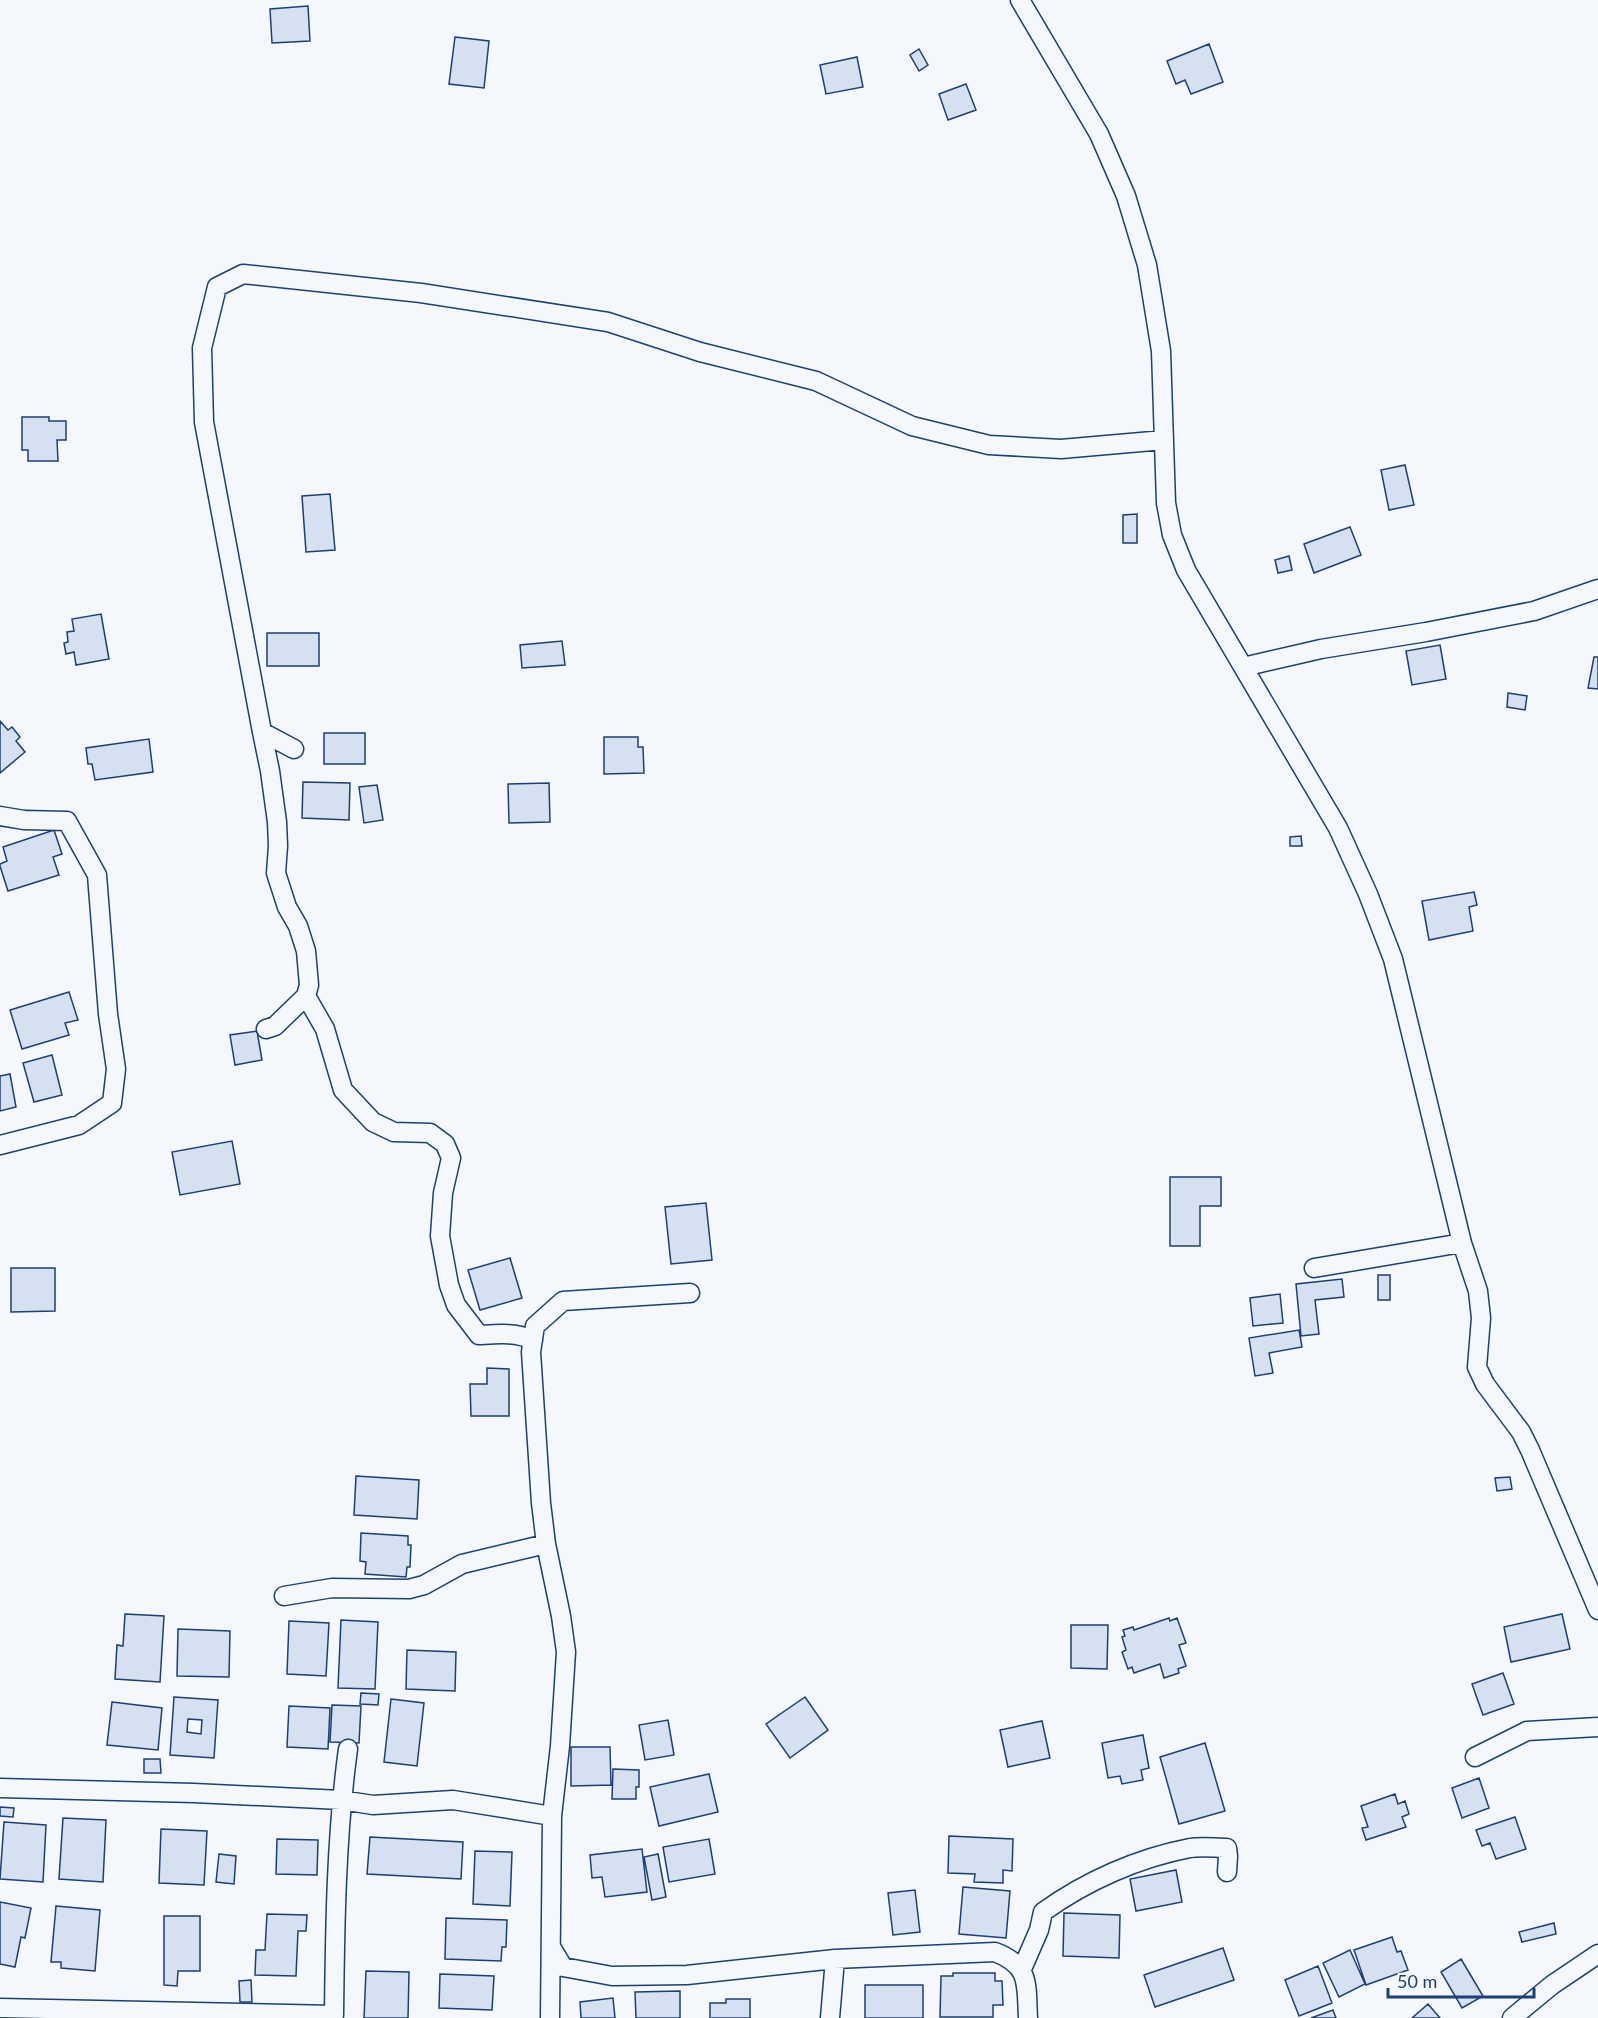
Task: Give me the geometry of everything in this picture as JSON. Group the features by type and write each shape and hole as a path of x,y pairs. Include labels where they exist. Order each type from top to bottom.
{"street":[{"path":"1020,0 1099,134 1126,196 1147,265 1159,340 1166,503 1172,535 1186,570 1338,828 1368,894 1389,948 1462,1243 1478,1291 1481,1318 1477,1367 1485,1384 1521,1431 1597,1599"},
{"path":"266,1029 275,1026 306,996 309,985 306,951 298,926 287,907 276,873 277,822 270,771 204,422 202,348 217,287 243,274 421,293 608,322 700,352 816,381 912,426 989,445 1061,449 1164,440"},
{"path":"1243,668 1321,649 1534,611 1598,590"},
{"path":"262,732 294,749"},
{"path":"0,816 24,820 67,821 97,875 108,1014 116,1069 112,1103 79,1125 0,1145"},
{"path":"306,996 325,1029 344,1090 373,1122 394,1132 430,1133 445,1144 451,1158 443,1193 440,1236 449,1286 456,1305 479,1335 522,1335 533,1340"},
{"path":"1314,1268 1462,1243"},
{"path":"550,2018 552,1816 560,1746 566,1652 546,1544 541,1503 531,1352 535,1326 563,1301 690,1293"},
{"path":"284,1596 332,1588 409,1589 424,1585 462,1564 546,1544"},
{"path":"1475,1757 1527,1731 1598,1727"},
{"path":"10,2012 334,2017 334,1961 341,1800 348,1749"},
{"path":"0,1788 170,1792 341,1800 380,1805 453,1800 552,1816"},
{"path":"1022,1969 1039,1930 1043,1912 1061,1899 1103,1877 1138,1862 1191,1848 1227,1848 1227,1872"},
{"path":"550,1947 563,1967 612,1976 687,1975 835,1959 995,1952 1011,1958 1022,1969 1027,1989 1028,2018"},
{"path":"1512,2018 1552,1985 1598,1954"},
{"path":"830,2018 835,1959"},
{"path":"550,1993 563,1967"}],"building":[{"path":"308,6 310,41 272,43 270,9"},
{"path":"455,37 489,41 484,88 449,84"},
{"path":"1209,44 1223,82 1191,94 1185,80 1176,84 1167,61"},
{"path":"919,49 928,65 919,71 910,55"},
{"path":"857,57 863,87 826,94 820,65"},
{"path":"966,84 976,110 948,120 939,94"},
{"path":"22,417 49,417 49,421 66,421 66,440 57,440 58,461 28,461 28,450 22,450"},
{"path":"1405,465 1414,505 1389,510 1381,470"},
{"path":"330,494 335,550 306,552 302,496"},
{"path":"1137,514 1137,543 1123,543 1123,515"},
{"path":"1350,527 1361,555 1314,573 1304,544"},
{"path":"1289,556 1292,570 1278,573 1275,560"},
{"path":"101,614 109,659 76,665 74,652 66,654 64,643 68,642 67,632 74,631 72,619"},
{"path":"267,633 319,633 319,666 267,666"},
{"path":"562,641 565,665 522,668 520,645"},
{"path":"1440,645 1446,679 1412,685 1406,651"},
{"path":"1594,657 1598,657 1598,689 1588,688"},
{"path":"1508,693 1527,696 1525,710 1507,707"},
{"path":"0,721 8,730 12,727 20,737 16,741 25,752 0,773"},
{"path":"324,733 365,733 365,764 324,764"},
{"path":"604,737 638,737 638,747 643,747 644,773 604,774"},
{"path":"149,739 153,772 95,780 92,764 88,764 86,748"},
{"path":"303,782 350,783 349,820 302,818"},
{"path":"549,783 550,822 509,823 508,784"},
{"path":"377,785 383,820 364,823 359,787"},
{"path":"54,830 62,854 53,857 59,875 8,891 0,866 7,861 3,847"},
{"path":"1301,836 1302,846 1290,846 1290,837"},
{"path":"1474,892 1477,905 1469,907 1473,931 1429,940 1422,901"},
{"path":"69,992 78,1020 65,1023 69,1035 22,1049 10,1010"},
{"path":"257,1031 262,1060 235,1065 230,1035"},
{"path":"52,1055 62,1095 34,1102 23,1063"},
{"path":"10,1074 16,1107 0,1111 0,1076"},
{"path":"232,1141 240,1184 180,1195 172,1152"},
{"path":"1170,1177 1221,1177 1221,1206 1200,1206 1200,1246 1170,1246"},
{"path":"706,1203 712,1260 671,1264 665,1207"},
{"path":"510,1258 522,1298 480,1310 468,1270"},
{"path":"11,1268 55,1268 55,1311 11,1312"},
{"path":"1378,1275 1390,1275 1390,1300 1378,1300"},
{"path":"1342,1279 1344,1297 1315,1300 1319,1334 1301,1336 1296,1284"},
{"path":"1280,1294 1283,1323 1253,1326 1250,1298"},
{"path":"1299,1330 1302,1347 1269,1353 1273,1373 1255,1376 1249,1338"},
{"path":"487,1368 509,1369 509,1416 471,1416 470,1384 487,1384"},
{"path":"356,1476 419,1480 417,1519 354,1515"},
{"path":"1510,1477 1512,1489 1497,1491 1495,1478"},
{"path":"361,1533 408,1536 408,1545 411,1545 410,1567 407,1567 406,1577 365,1574 366,1562 360,1561"},
{"path":"125,1614 164,1616 160,1682 115,1679 117,1645 123,1646"},
{"path":"1562,1614 1570,1649 1511,1662 1504,1627"},
{"path":"1169,1618 1170,1621 1177,1618 1186,1643 1179,1645 1186,1666 1178,1669 1179,1673 1164,1678 1160,1664 1134,1673 1132,1667 1128,1669 1122,1652 1126,1650 1122,1637 1125,1636 1123,1630 1133,1627 1134,1630"},
{"path":"341,1620 378,1622 375,1689 338,1688"},
{"path":"289,1621 329,1623 326,1676 287,1674"},
{"path":"1071,1625 1108,1625 1107,1669 1071,1668"},
{"path":"178,1629 230,1631 229,1677 177,1676"},
{"path":"407,1650 456,1652 455,1691 406,1689"},
{"path":"1503,1673 1514,1704 1483,1715 1472,1684"},
{"path":"361,1693 379,1694 378,1705 360,1704"},
{"path":"174,1697 218,1700 214,1758 170,1755","holes":["188,1719 202,1720 201,1734 187,1732"]},
{"path":"805,1697 828,1730 790,1758 766,1724"},
{"path":"391,1699 424,1703 417,1766 384,1762"},
{"path":"112,1702 162,1708 158,1750 107,1745"},
{"path":"332,1705 361,1706 359,1743 330,1742"},
{"path":"289,1706 330,1708 328,1749 287,1747"},
{"path":"668,1720 674,1755 645,1760 639,1725"},
{"path":"1042,1721 1050,1758 1008,1767 1000,1730"},
{"path":"1143,1735 1149,1768 1141,1770 1143,1780 1122,1784 1120,1776 1108,1778 1102,1743"},
{"path":"1205,1743 1225,1811 1179,1824 1160,1757"},
{"path":"571,1747 610,1747 611,1785 571,1786"},
{"path":"144,1759 160,1759 161,1773 144,1773"},
{"path":"613,1769 639,1770 636,1799 612,1799"},
{"path":"709,1774 718,1812 659,1826 650,1787"},
{"path":"1479,1778 1489,1808 1462,1818 1452,1788"},
{"path":"1395,1794 1398,1804 1405,1801 1409,1814 1402,1817 1406,1827 1366,1840 1362,1828 1368,1827 1361,1806"},
{"path":"0,1807 14,1808 13,1817 0,1816"},
{"path":"1515,1817 1526,1849 1496,1859 1490,1843 1482,1846 1476,1830"},
{"path":"63,1818 106,1820 103,1882 59,1879"},
{"path":"4,1822 46,1825 43,1882 0,1879"},
{"path":"161,1829 207,1831 204,1885 159,1883"},
{"path":"949,1836 1013,1839 1012,1871 1003,1870 1003,1883 974,1882 975,1874 948,1873"},
{"path":"370,1837 463,1842 461,1879 367,1874"},
{"path":"277,1839 318,1840 317,1875 276,1874"},
{"path":"709,1839 715,1874 669,1882 663,1847"},
{"path":"642,1849 647,1892 605,1897 602,1877 592,1878 590,1855"},
{"path":"475,1851 512,1852 510,1906 473,1904"},
{"path":"219,1854 236,1856 234,1884 216,1882"},
{"path":"658,1854 666,1897 652,1900 644,1857"},
{"path":"1176,1870 1182,1902 1136,1911 1130,1879"},
{"path":"963,1887 1010,1891 1006,1938 959,1934"},
{"path":"915,1890 920,1932 893,1935 888,1893"},
{"path":"0,1902 31,1908 25,1938 21,1937 15,1967 0,1964"},
{"path":"56,1906 100,1910 95,1971 61,1968 61,1962 51,1962"},
{"path":"1064,1913 1120,1915 1119,1958 1063,1956"},
{"path":"267,1914 307,1915 306,1931 298,1931 296,1976 255,1975 256,1950 265,1950"},
{"path":"164,1916 200,1916 200,1971 178,1971 177,1986 164,1985"},
{"path":"446,1918 507,1920 506,1947 502,1947 501,1961 445,1959"},
{"path":"1554,1923 1556,1934 1522,1942 1519,1932"},
{"path":"1392,1937 1397,1952 1401,1951 1408,1970 1366,1985 1354,1950"},
{"path":"1223,1948 1234,1980 1155,2007 1144,1975"},
{"path":"1350,1950 1365,1984 1339,1997 1323,1963"},
{"path":"1461,1959 1483,1996 1462,2008 1441,1972"},
{"path":"1318,1966 1332,2003 1299,2016 1285,1980"},
{"path":"366,1971 409,1972 408,2018 364,2018"},
{"path":"953,1973 995,1973 995,1981 1002,1981 1003,2005 993,2005 993,2017 940,2017 941,1976 953,1976"},
{"path":"440,1974 494,1976 492,2010 439,2008"},
{"path":"251,1980 252,2002 240,2002 239,1981"},
{"path":"865,1985 923,1985 923,2018 865,2018"},
{"path":"680,1991 680,2018 636,2018 635,1992"},
{"path":"613,1998 615,2018 581,2018 580,2002"},
{"path":"726,1999 750,1999 750,2018 710,2018 710,2003 726,2003"},
{"path":"1428,2004 1440,2018 1412,2018"},
{"path":"1333,2010 1336,2018 1311,2018"}]}
